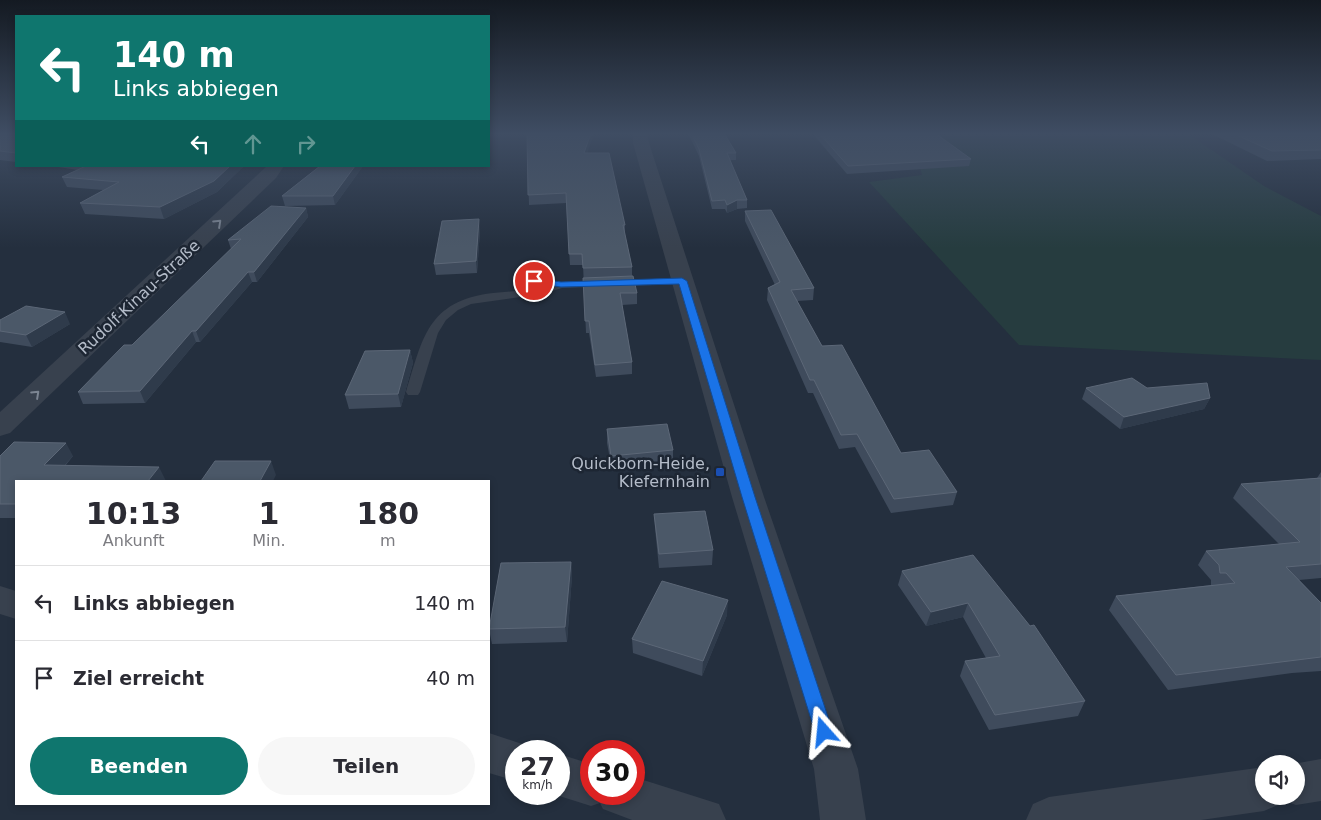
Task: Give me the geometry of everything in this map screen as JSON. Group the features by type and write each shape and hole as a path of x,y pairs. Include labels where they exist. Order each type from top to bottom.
{"street":[{"name":"Rudolf-Kinau-Straße","path":"0,427 271,171"},
{"path":"649,171 748,497 836,769 843,820"},
{"path":"0,600 15,605"},
{"path":"490,753 505,758"},
{"path":"1305,783 1321,780"},
{"path":"1049,820 1255,789"},
{"path":"645,802 703,820"}],"lane":[{"path":"534,281 561,285 682,281"},
{"path":"413,392 432,332 461,302 488,296 542,291 561,285"}],"green space":[{"path":"921,171 1243,171 1264,186 1321,216 1321,360 1019,345 869,182 922,175"}],"building":[{"path":"75,171 224,171 214,181 160,207 80,203 119,182 62,177"},
{"path":"313,171 351,171 333,196 282,196"},
{"path":"528,171 613,171 632,267 583,268 582,254 569,254 566,193 528,195"},
{"path":"705,171 735,171 747,200 737,200 727,205 725,200 712,201"},
{"path":"271,206 306,208 254,272 248,272 196,331 192,331 140,391 78,392 124,345 132,345 241,239 228,240"},
{"path":"771,210 814,288 791,290 822,346 842,345 901,453 929,450 957,492 894,499 857,434 841,435 814,380 810,380 768,288 780,282 745,211"},
{"path":"479,219 476,261 434,264 442,221"},
{"path":"633,276 637,293 620,293 632,362 595,365 589,321 585,321 583,278"},
{"path":"26,306 65,312 26,335 0,331 0,320"},
{"path":"410,350 398,394 345,395 365,351"},
{"path":"1132,378 1147,388 1207,383 1210,398 1124,417 1086,388"},
{"path":"667,424 673,450 611,456 607,429"},
{"path":"14,442 66,443 44,465 159,467 149,480 15,480 15,504 0,504 0,456"},
{"path":"215,461 271,461 261,480 202,480"},
{"path":"1321,478 1321,564 1286,567 1321,603 1321,657 1176,675 1116,596 1235,583 1226,573 1220,573 1219,565 1206,551 1300,542 1241,484"},
{"path":"705,511 713,550 659,554 654,514"},
{"path":"973,555 1030,626 1034,625 1085,701 995,715 965,661 1000,656 968,603 931,612 902,571"},
{"path":"571,562 565,627 490,629 501,563"},
{"path":"662,581 728,600 703,661 632,639"}],"place":[{"name":"Quickborn-Heide, Kiefernhain","path":"720,472"}],"route":[{"path":"534,281 561,285 682,281 748,497 824,732"}]}
